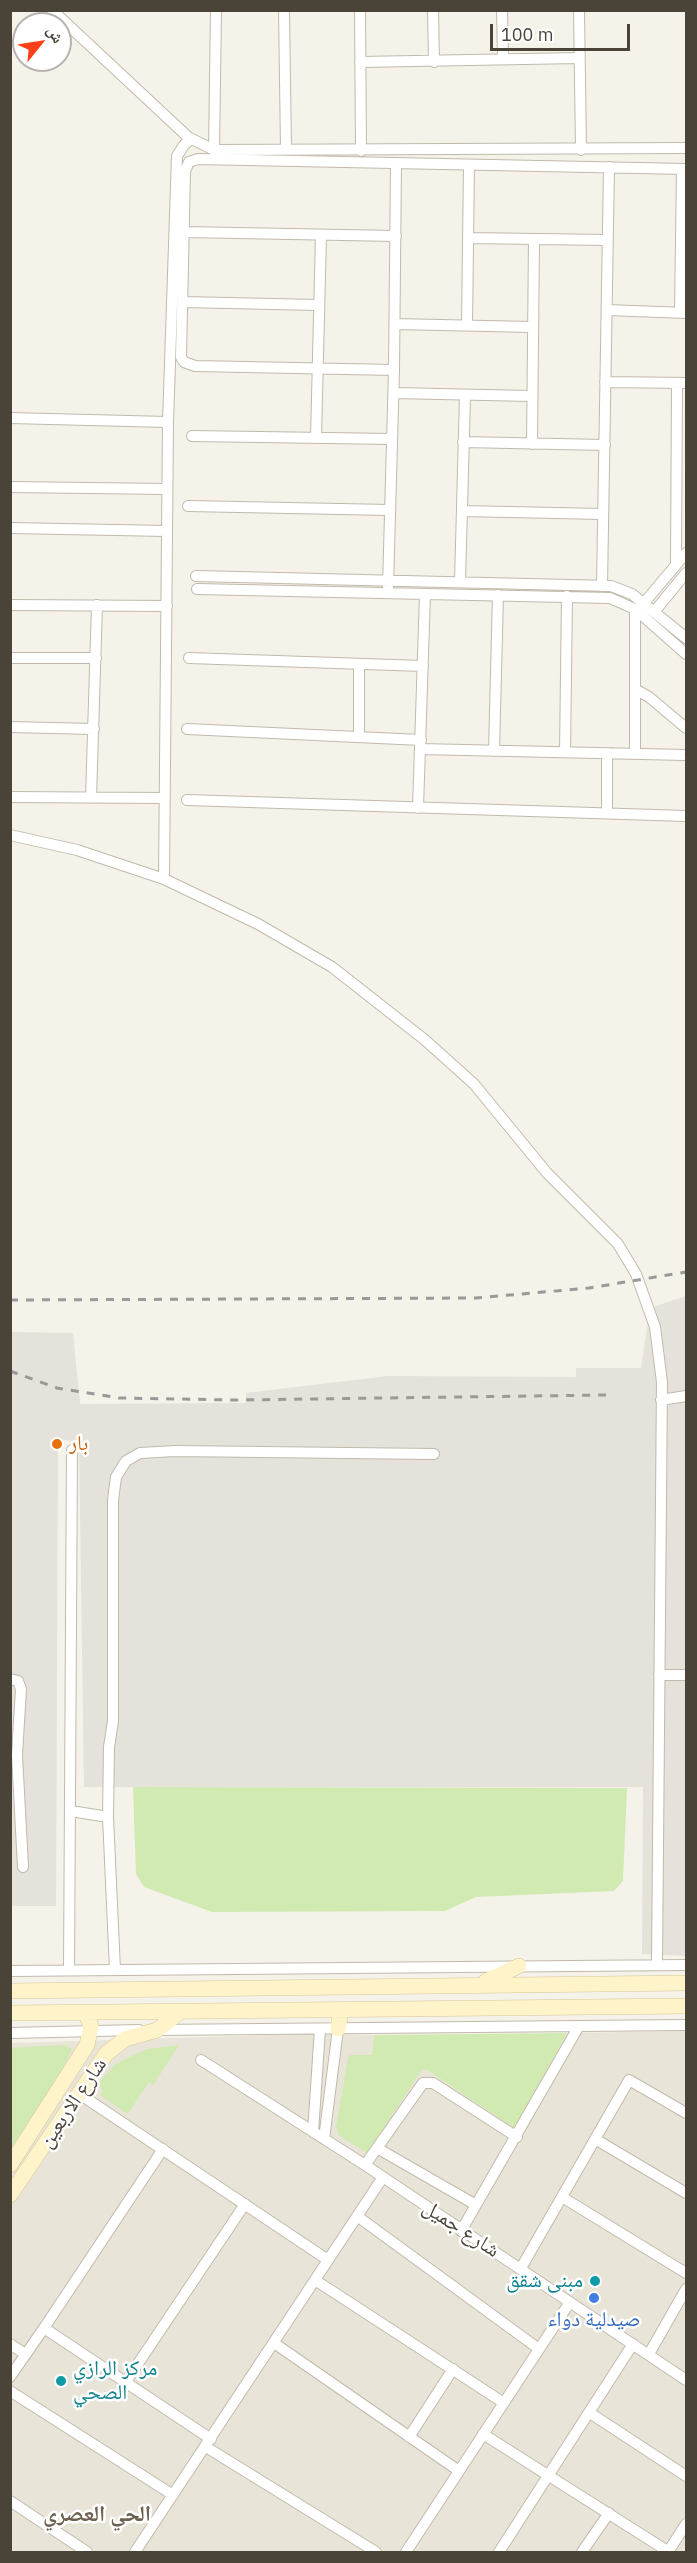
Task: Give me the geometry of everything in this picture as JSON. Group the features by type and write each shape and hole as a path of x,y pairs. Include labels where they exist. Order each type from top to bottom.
{"main road":[{"path":"480,1984 519,1966"},
{"path":"10,1991 687,1983"},
{"path":"10,2013 687,2006"},
{"path":"338,2029 341,2010"},
{"name":"شارع الاربعين","path":"10,2195 106,2054 115,2045 133,2036 157,2030 181,2011"},
{"name":"شارع الاربعين","path":"10,2165 83,2052 91,2026 85,2012"}],"street":[{"path":"52,10 191,139 214,150 687,148"},
{"path":"214,150 216,10"},
{"path":"284,10 286,149"},
{"path":"360,10 361,151"},
{"path":"433,10 434,62"},
{"path":"502,10 503,59"},
{"path":"579,10 581,150"},
{"path":"360,62 579,58"},
{"path":"164,879 168,422 177,156 191,139"},
{"path":"394,370 189,366 182,357 185,171 189,162 193,160 684,169 683,313 607,310"},
{"path":"388,593 394,393 396,163"},
{"path":"467,325 469,165"},
{"path":"602,586 609,167"},
{"path":"184,232 396,236"},
{"path":"316,438 321,235"},
{"path":"468,238 608,240"},
{"path":"532,444 534,239"},
{"path":"183,302 318,305"},
{"path":"395,324 532,327"},
{"path":"606,382 682,383 676,565"},
{"path":"394,393 531,396"},
{"path":"460,582 465,396"},
{"path":"10,418 168,422"},
{"path":"192,436 392,439"},
{"path":"464,442 604,445"},
{"path":"10,487 168,489"},
{"path":"188,506 390,510"},
{"path":"462,512 603,514"},
{"path":"10,528 167,531"},
{"path":"635,754 635,689 640,606 687,553"},
{"path":"654,612 687,573"},
{"path":"196,576 602,586 626,591 687,654"},
{"path":"197,589 610,598 654,612 687,638"},
{"path":"418,808 425,594"},
{"path":"494,751 498,595"},
{"path":"565,752 567,596"},
{"path":"10,604 167,606"},
{"path":"91,798 97,605"},
{"path":"10,658 96,658"},
{"path":"189,658 423,666"},
{"path":"358,737 359,664"},
{"path":"635,689 687,728"},
{"path":"10,727 94,729"},
{"path":"187,729 358,737 494,751 687,755"},
{"path":"607,753 607,813"},
{"path":"10,797 164,798"},
{"path":"187,800 687,816"},
{"path":"10,835 77,850 164,879 258,924 332,967 425,1040 487,1097 547,1173 618,1244 636,1274 650,1311 659,1345 661,1400 657,1964"},
{"path":"661,1400 687,1396"},
{"path":"69,1970 72,1450"},
{"path":"115,1970 108,1817 109,1747 113,1721 113,1500 116,1477 126,1461 140,1453 175,1451 434,1454"},
{"path":"659,1675 687,1675"},
{"path":"10,1679 18,1681 21,1689 17,1755 23,1867"},
{"path":"71,1811 108,1817"},
{"path":"10,1971 687,1965"},
{"path":"10,2032 687,2025"},
{"path":"461,2231 579,2026"},
{"path":"313,2132 320,2029"},
{"path":"324,2139 338,2029"},
{"name":"شارع جميل","path":"201,2060 365,2165 687,2380"},
{"path":"521,2268 629,2080 687,2113"},
{"path":"365,2165 423,2083 433,2083 517,2137"},
{"path":"78,2093 328,2260"},
{"path":"595,2139 687,2193"},
{"path":"377,2148 477,2205"},
{"path":"10,2377 163,2149"},
{"path":"135,2553 383,2177"},
{"path":"562,2197 687,2273"},
{"path":"126,2383 245,2204"},
{"path":"357,2216 539,2349"},
{"path":"315,2280 504,2403"},
{"path":"649,2354 687,2289"},
{"path":"406,2553 570,2302"},
{"path":"44,2328 209,2443 376,2553"},
{"path":"274,2343 459,2471"},
{"path":"10,2344 25,2354"},
{"path":"499,2553 633,2344"},
{"path":"409,2437 453,2369"},
{"path":"10,2391 173,2495"},
{"path":"590,2413 687,2476"},
{"path":"483,2434 668,2552 687,2524"},
{"path":"10,2501 87,2553"},
{"path":"582,2553 609,2513"}],"shaded area":[{"path":"686,1296 686,1956 642,1954 643,1787 84,1787 79,1442 58,1439 56,1906 11,1906 11,1332 73,1333 80,1404 246,1403 246,1393 388,1376 576,1377 576,1368 641,1368 650,1308"},
{"path":"686,2031 686,2552 11,2552 10,2043 304,2034 374,2035 372,2055 350,2055 427,2070 512,2127 516,2127 567,2033"}],"green space":[{"path":"133,1787 627,1788 623,1881 614,1891 476,1897 445,1911 212,1912 144,1887 136,1874"},
{"path":"567,2033 517,2127 512,2127 427,2070 422,2070 367,2153 339,2135 336,2127 348,2058 350,2055 372,2055 374,2035"},
{"path":"66,2045 72,2049 53,2089 11,2157 11,2048"},
{"path":"179,2045 153,2085 149,2082 129,2112 126,2113 100,2095 103,2091 98,2084 115,2064 147,2049"}],"railway":[{"path":"10,1300 476,1298 589,1288 686,1272"},
{"path":"10,1371 57,1388 119,1398 235,1400 606,1395"}],"place":[{"name":"بار","path":"57,1444"},
{"name":"مبنى شقق","path":"595,2281"},
{"name":"صيدلية دواء","path":"594,2298"},
{"name":"مركز الرازي الصحي","path":"61,2381"}],"district":[{"name":"الحي العصري","path":"97,2515"}]}
